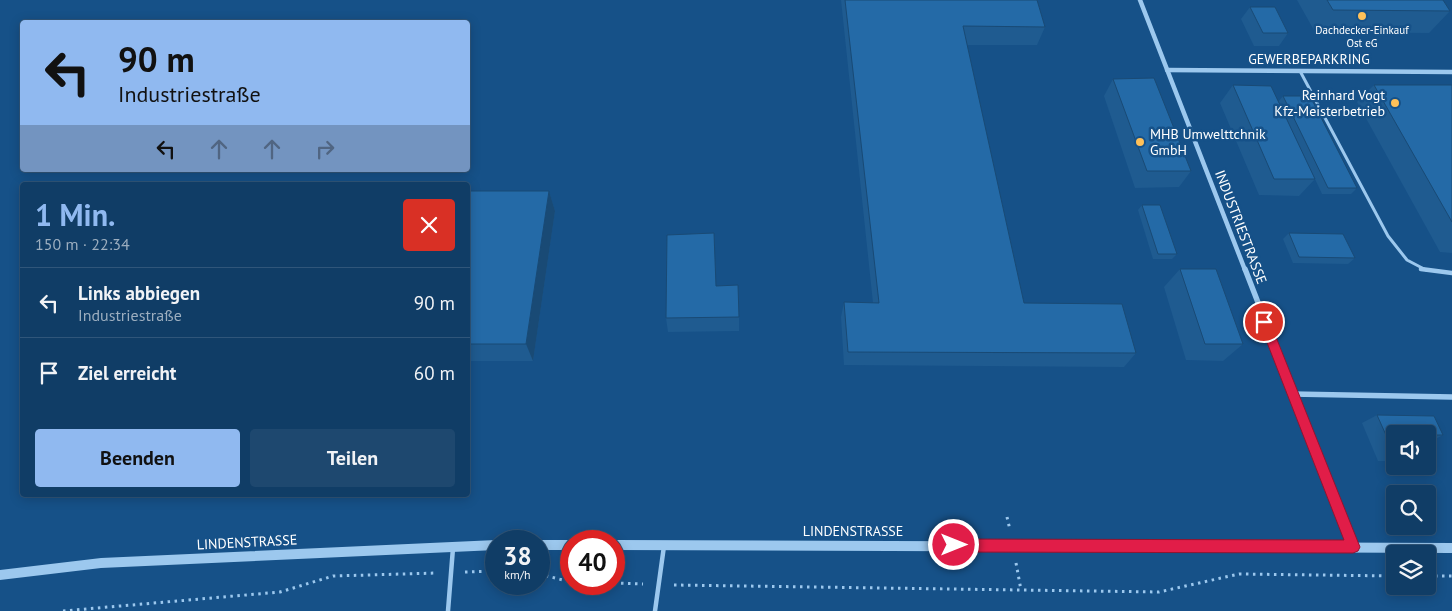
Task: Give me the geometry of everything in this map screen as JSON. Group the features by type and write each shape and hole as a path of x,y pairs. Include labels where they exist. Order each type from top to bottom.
{"street":[{"name":"INDUSTRIESTRASSE","path":"1140,0 1353,547"},
{"name":"GEWERBEPARKRING","path":"1167,70 1452,72"},
{"path":"1292,394 1452,398"},
{"name":"LINDENSTRASSE","path":"0,575 101,563 485,545"},
{"name":"LINDENSTRASSE","path":"625,545 1452,548"}],"lane":[{"path":"1300,70 1388,236 1402,257 1418,268 1452,273"},
{"path":"655,611 664,544"},
{"path":"448,611 453,546"}],"path":[{"path":"63,611 280,592 333,576 485,571"},
{"path":"625,584 1159,592 1239,574 1386,576"},
{"path":"1436,576 1452,576"}],"building":[{"path":"845,0 1037,0 1045,27 963,26 1024,303 1122,304 1136,353 848,352 844,302 879,303"},
{"path":"1327,0 1443,0 1450,11 1333,10"},
{"path":"1250,7 1275,7 1288,33 1263,33"},
{"path":"1154,78 1191,171 1147,171 1113,79"},
{"path":"1233,85 1271,86 1315,179 1274,179"},
{"path":"1374,85 1452,85 1452,222"},
{"path":"1283,96 1310,96 1357,188 1328,188"},
{"path":"470,191 549,191 526,344 470,344"},
{"path":"1142,205 1160,205 1177,254 1158,254"},
{"path":"714,233 716,286 738,285 739,317 666,318 667,235"},
{"path":"1289,233 1343,234 1355,258 1299,257"},
{"path":"1180,269 1216,269 1243,344 1205,344"},
{"path":"1377,415 1434,416 1443,435 1436,435 1436,425 1386,425 1386,435"}],"place":[{"name":"Dachdecker-Einkauf Ost eG","path":"1362,16"},
{"name":"Reinhard Vogt Kfz-Meisterbetrieb","path":"1395,103"},
{"name":"MHB Umwelttchnik GmbH","path":"1140,142"}],"route":[{"path":"954,545 1353,547 1264,322"}]}
